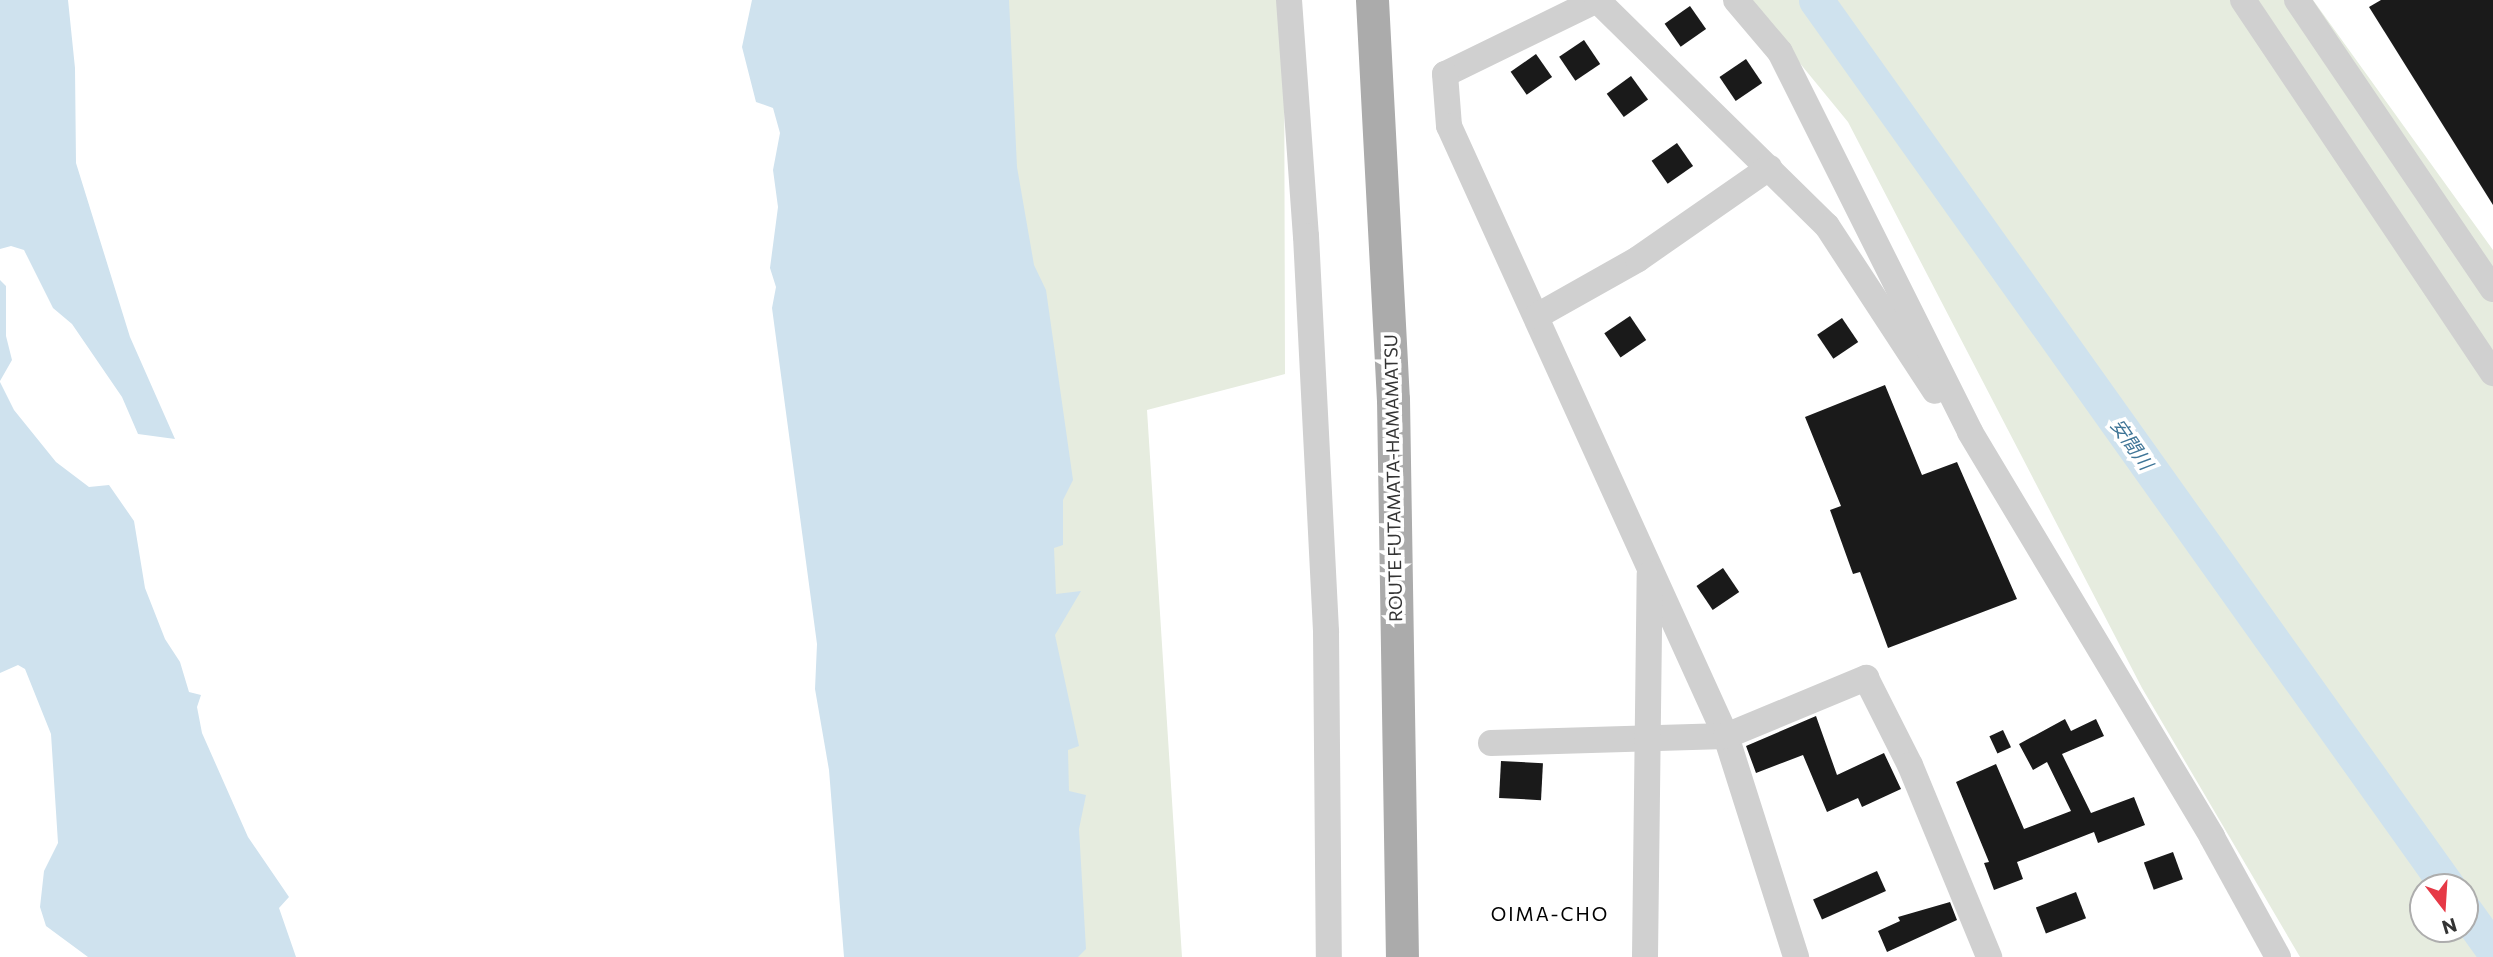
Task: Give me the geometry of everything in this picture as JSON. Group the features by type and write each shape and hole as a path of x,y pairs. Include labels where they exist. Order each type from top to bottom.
{"main road":[{"name":"ROUTE FUTAMATA-HAMAMATSU","path":"1372,0 1393,400 1402,957"}],"street":[{"path":"1289,0 1307,236 1325,618 1329,957"},
{"path":"1796,957 1726,736 1449,126 1445,74 1597,0 1827,226 1970,445 1991,468"},
{"path":"1736,0 1780,52 1991,468 2212,837 2278,957"},
{"path":"2243,0 2493,373"},
{"path":"2297,0 2493,289"},
{"path":"1537,316 1638,259 1769,168"},
{"path":"1645,957 1645,737 1650,569"},
{"path":"1491,743 1726,736 1866,678 1909,765 1989,957"}],"shaded area":[{"path":"1005,0 1284,0 1285,374 1147,410 1182,957 1055,957"},
{"path":"1748,0 2313,0 2493,250 2493,957 2300,957 2142,688 1848,122"}],"water":[{"path":"0,0 68,0 75,68 76,163 130,337 175,439 138,434 122,397 72,324 53,308 24,250 11,246 0,249"},
{"path":"752,0 1009,0 1017,167 1034,265 1046,290 1073,480 1063,500 1063,545 1054,548 1056,594 1081,591 1055,635 1079,746 1068,750 1069,791 1086,795 1079,829 1086,949 1078,957 844,957 829,770 815,689 817,644 772,308 776,287 770,268 778,207 773,170 780,133 773,108 756,102 742,47"},
{"path":"0,280 6,286 6,336 12,360 0,381"},
{"path":"0,382 14,410 56,462 89,487 109,485 134,521 145,588 165,639 180,662 189,692 201,695 197,707 202,733 248,837 289,897 279,908 296,957 88,957 46,926 40,907 44,871 58,843 51,734 25,669 18,665 0,673"}],"building":[{"path":"2381,0 2493,0 2493,205 2369,7"},
{"path":"1690,6 1706,29 1681,47 1665,24"},
{"path":"1584,40 1600,64 1575,81 1559,57"},
{"path":"1536,54 1552,77 1527,95 1511,72"},
{"path":"1746,59 1762,83 1736,101 1719,77"},
{"path":"1631,76 1648,99 1624,117 1607,94"},
{"path":"1677,143 1693,166 1668,184 1652,161"},
{"path":"1630,316 1646,340 1621,357 1604,333"},
{"path":"1842,318 1858,342 1833,359 1817,335"},
{"path":"1885,385 1922,475 1957,462 2017,599 1888,648 1860,572 1853,574 1830,510 1841,506 1805,417"},
{"path":"1723,568 1739,592 1713,610 1696,586"},
{"path":"1816,716 1837,775 1884,753 1901,789 1862,807 1858,798 1827,812 1803,755 1756,773 1746,746"},
{"path":"2065,719 2071,731 2096,719 2104,736 2062,754 2091,813 2134,797 2145,825 2098,843 2094,832 2017,862 2023,879 1994,890 1984,863 1989,862 1956,782 1996,764 2024,829 2071,811 2047,762 2033,770 2019,744"},
{"path":"2003,730 2011,747 1997,754 1989,736"},
{"path":"1501,761 1543,763 1541,800 1499,798"},
{"path":"2173,852 2183,879 2154,890 2144,863"},
{"path":"1877,871 1886,891 1822,920 1813,899"},
{"path":"2076,892 2086,918 2046,934 2036,907"},
{"path":"1950,902 1957,920 1887,952 1878,931 1900,921 1898,917"}],"waterway":[{"name":"安間川","path":"1816,0 2438,873"},
{"name":"安間川","path":"2479,930 2493,950"}],"district":[{"name":"OIMA-CHO","path":"1550,914"}]}
